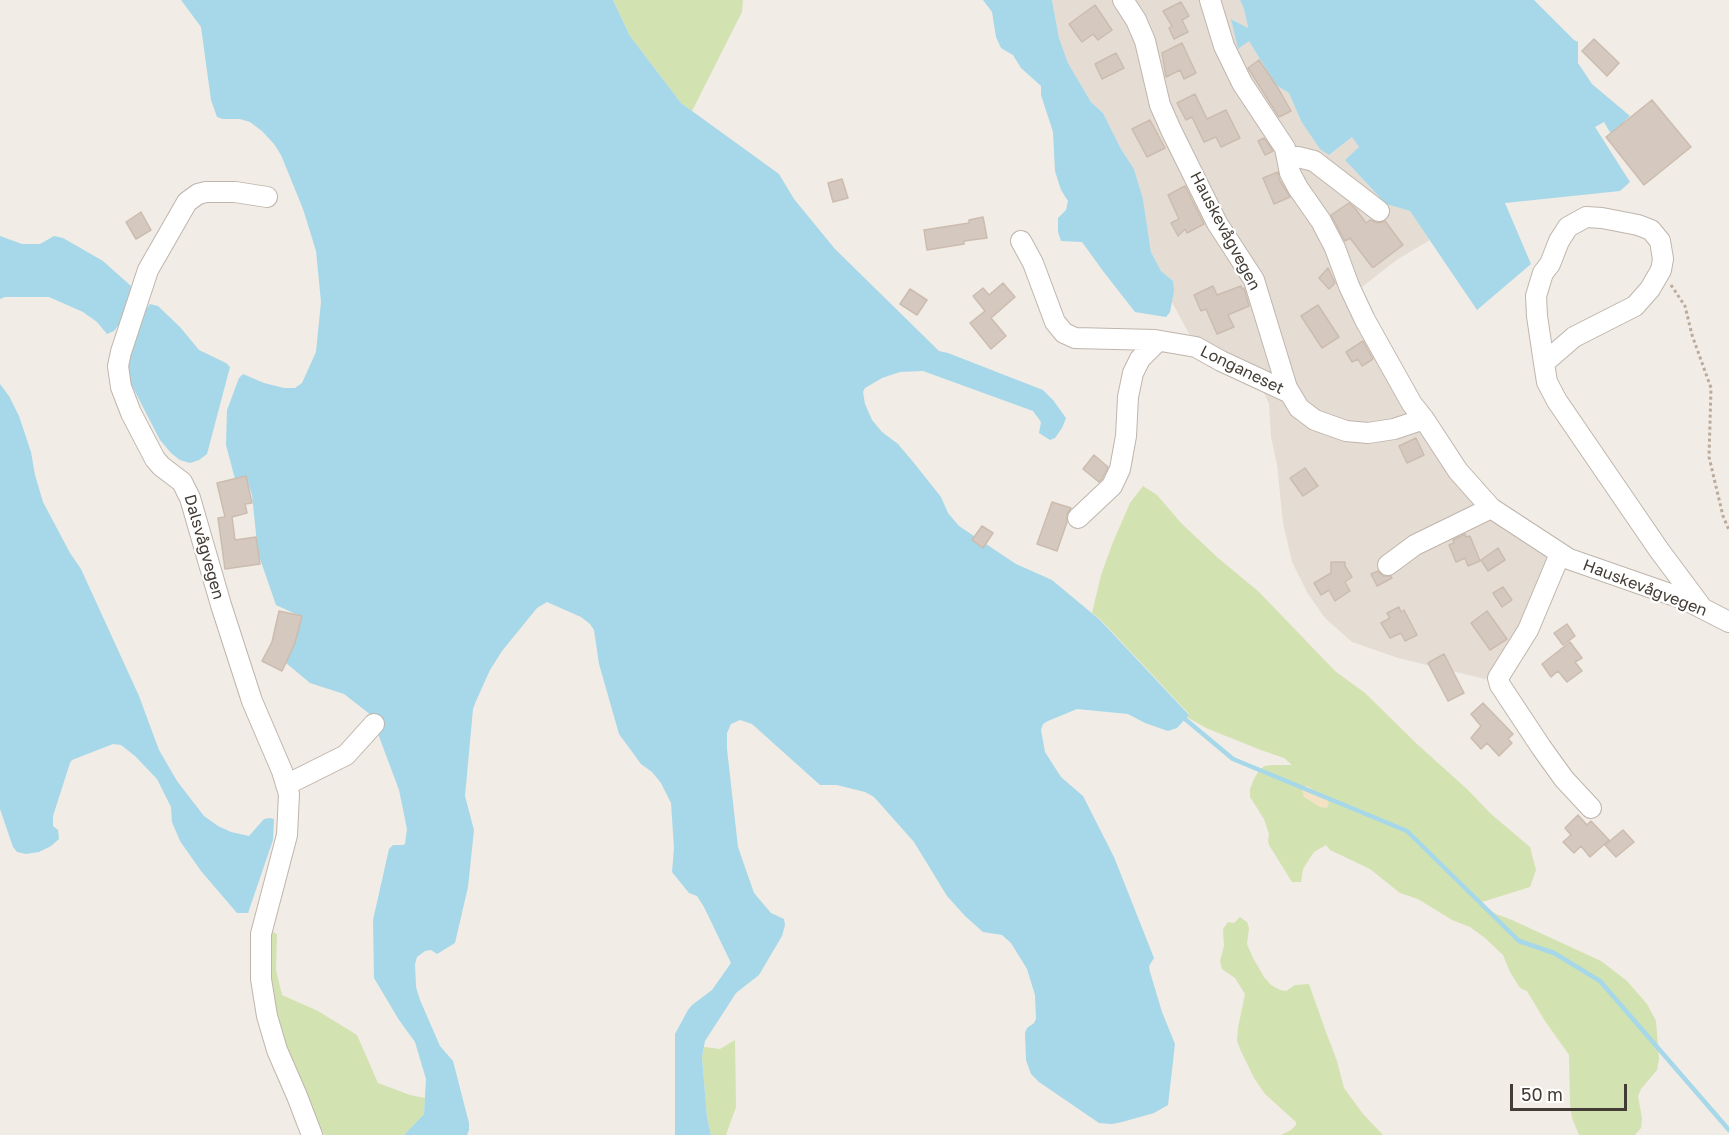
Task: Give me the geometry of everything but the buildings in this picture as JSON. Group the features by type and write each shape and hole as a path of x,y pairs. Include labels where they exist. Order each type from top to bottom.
{"street":[{"name":"Hauskevågvegen","path":"1123,0 1136,20 1145,41 1160,105 1217,222 1254,280 1274,349 1290,393 1299,408 1315,420 1346,431 1368,433 1394,429 1424,419"},
{"name":"Hauskevågvegen","path":"1210,0 1224,46 1262,116 1285,148 1290,173 1321,221 1335,248 1365,320 1412,404 1458,471 1491,508 1560,554 1607,574 1684,599 1729,622"},
{"path":"1288,160 1291,157 1298,157 1314,161 1379,211"},
{"name":"Dalsvågvegen","path":"267,196 235,192 206,192 198,194 187,202 148,270 127,331 118,366 121,387 131,413 155,459 186,486 252,701 282,771 289,794 287,835 261,934 261,979 267,1016 277,1050 312,1135"},
{"path":"1544,363 1574,336 1635,306 1650,289 1663,259 1660,241 1652,230 1638,225 1586,217 1568,227 1559,241 1550,264 1543,273 1536,296 1544,363 1547,382 1557,401 1701,607"},
{"name":"Longaneset","path":"1022,241 1056,322 1064,333 1075,338 1158,341 1196,347 1221,362 1290,393"},
{"path":"1078,518 1112,486 1120,470 1133,373 1140,358 1158,341"},
{"path":"1389,565 1415,545 1491,508"},
{"path":"1560,554 1528,630 1498,678 1500,685 1541,747 1564,779 1591,808"},
{"path":"286,785 346,755 374,724"}],"path":[{"path":"1660,270 1685,306 1692,335 1711,388 1709,457 1723,516 1729,530"}],"shaded area":[{"path":"1052,0 1240,0 1248,29 1232,19 1239,48 1249,40 1276,85 1289,93 1301,121 1329,155 1352,137 1360,147 1345,160 1386,204 1410,211 1430,240 1398,259 1358,290 1377,338 1475,493 1552,547 1499,676 1485,679 1398,658 1352,642 1325,618 1308,594 1292,562 1283,523 1277,465 1271,437 1269,404 1258,379 1198,343 1188,332 1172,302 1173,281 1161,271 1151,252 1143,199 1134,169 1103,113 1091,102 1068,63 1059,38"}],"green space":[{"path":"613,0 743,0 742,12 692,111 681,103 630,36"},
{"path":"1143,486 1157,495 1182,524 1259,592 1335,671 1365,693 1491,814 1530,847 1536,870 1530,887 1482,902 1485,907 1496,914 1601,961 1627,981 1647,1004 1656,1021 1659,1059 1657,1070 1638,1096 1642,1118 1641,1128 1635,1135 1579,1135 1572,1118 1570,1103 1569,1055 1527,991 1520,988 1503,955 1485,938 1470,927 1452,920 1418,899 1400,893 1370,869 1330,850 1326,845 1314,852 1303,869 1301,882 1292,882 1269,845 1269,834 1264,819 1250,797 1250,789 1258,772 1264,766 1292,765 1284,758 1206,728 1187,717 1189,714 1092,613 1101,575 1113,542 1130,503"},
{"path":"1240,917 1247,922 1249,928 1247,944 1253,958 1271,985 1286,991 1295,985 1309,984 1337,1061 1344,1088 1363,1114 1383,1135 1281,1135 1291,1130 1296,1122 1265,1094 1254,1078 1240,1049 1237,1041 1238,1028 1245,994 1235,978 1222,969 1220,961 1224,946 1223,929 1228,922 1234,923"},
{"path":"269,930 277,934 276,970 282,995 318,1011 357,1035 378,1083 425,1098 424,1114 404,1135 324,1135 312,1107 294,1076 266,1000"},
{"path":"735,1040 736,1107 726,1135 711,1135 707,1117 702,1057 704,1047 720,1049"}],"sand":[{"path":"1306,786 1327,800 1329,803 1327,808 1320,807 1304,797 1302,790"}],"water":[{"path":"181,0 613,0 630,36 681,103 779,174 794,199 835,249 939,351 1043,390 1053,400 1066,418 1055,438 1050,440 1039,433 1041,422 1033,411 923,371 900,372 882,378 865,388 863,392 872,420 882,432 898,444 914,463 941,497 948,513 959,526 1016,564 1052,580 1100,620 1189,715 1177,728 1168,731 1128,714 1077,709 1048,721 1043,724 1041,730 1045,752 1061,777 1083,796 1114,857 1154,958 1149,966 1150,972 1175,1044 1168,1105 1154,1113 1122,1122 1099,1123 1039,1082 1031,1074 1026,1060 1025,1033 1036,1019 1035,995 1027,969 1011,943 1002,935 983,932 965,916 947,896 914,842 874,797 865,792 837,785 820,785 752,724 740,720 731,724 727,733 738,847 754,893 771,913 784,919 785,925 782,936 759,975 736,993 705,1041 702,1057 707,1117 711,1135 675,1135 675,1034 688,1010 712,990 731,963 697,896 689,893 672,872 674,848 671,803 661,783 641,764 619,734 599,664 594,630 581,617 547,602 537,608 502,651 490,670 473,709 465,796 474,830 468,887 455,943 437,954 431,950 425,951 417,957 415,964 416,987 420,1000 440,1046 453,1061 469,1130 467,1135 404,1135 424,1114 426,1079 415,1042 374,978 373,920 389,849 393,845 405,844 407,829 399,790 371,715 344,694 310,683 286,663 302,617 276,605 258,553 252,495 246,477 235,479 226,445 227,410 239,378 243,374 284,388 295,388 302,383 316,352 321,302 316,251 303,209 281,155 274,144 250,122 217,117 211,100 201,27"},
{"path":"983,0 1052,0 1059,38 1068,63 1091,102 1103,113 1134,169 1143,199 1151,252 1161,271 1173,281 1174,291 1170,312 1166,317 1135,312 1082,242 1061,241 1058,232 1058,218 1066,210 1068,201 1061,190 1055,171 1053,132 1041,95 1041,86 1021,68 1013,55 1001,48 996,37 992,12"},
{"path":"1240,0 1534,0 1578,42 1578,63 1592,84 1630,116 1611,134 1604,122 1595,127 1630,182 1620,191 1505,203 1531,264 1477,310 1410,211 1386,204 1345,160 1359,147 1352,137 1329,155 1320,149 1301,121 1289,93 1276,85 1249,41 1238,49 1231,19 1248,28"},
{"path":"0,236 22,244 40,244 54,236 63,238 103,261 131,286 122,321 114,331 107,334 97,322 83,312 49,297 0,299"},
{"path":"150,304 158,306 199,350 230,367 207,454 190,463 180,460 160,440 130,382 126,362 134,327"},
{"path":"0,384 19,416 31,452 43,502 81,569 139,696 159,750 177,781 204,816 231,832 249,836 264,819 274,819 273,840 248,913 237,913 201,871 180,841 172,822 171,807 157,779 121,745 113,744 72,760 70,763 53,816 53,826 58,830 59,839 39,852 26,854 17,852 13,847 0,809"}],"waterway":[{"path":"1185,719 1233,759 1407,831 1519,941 1554,953 1600,981 1729,1130"}]}
